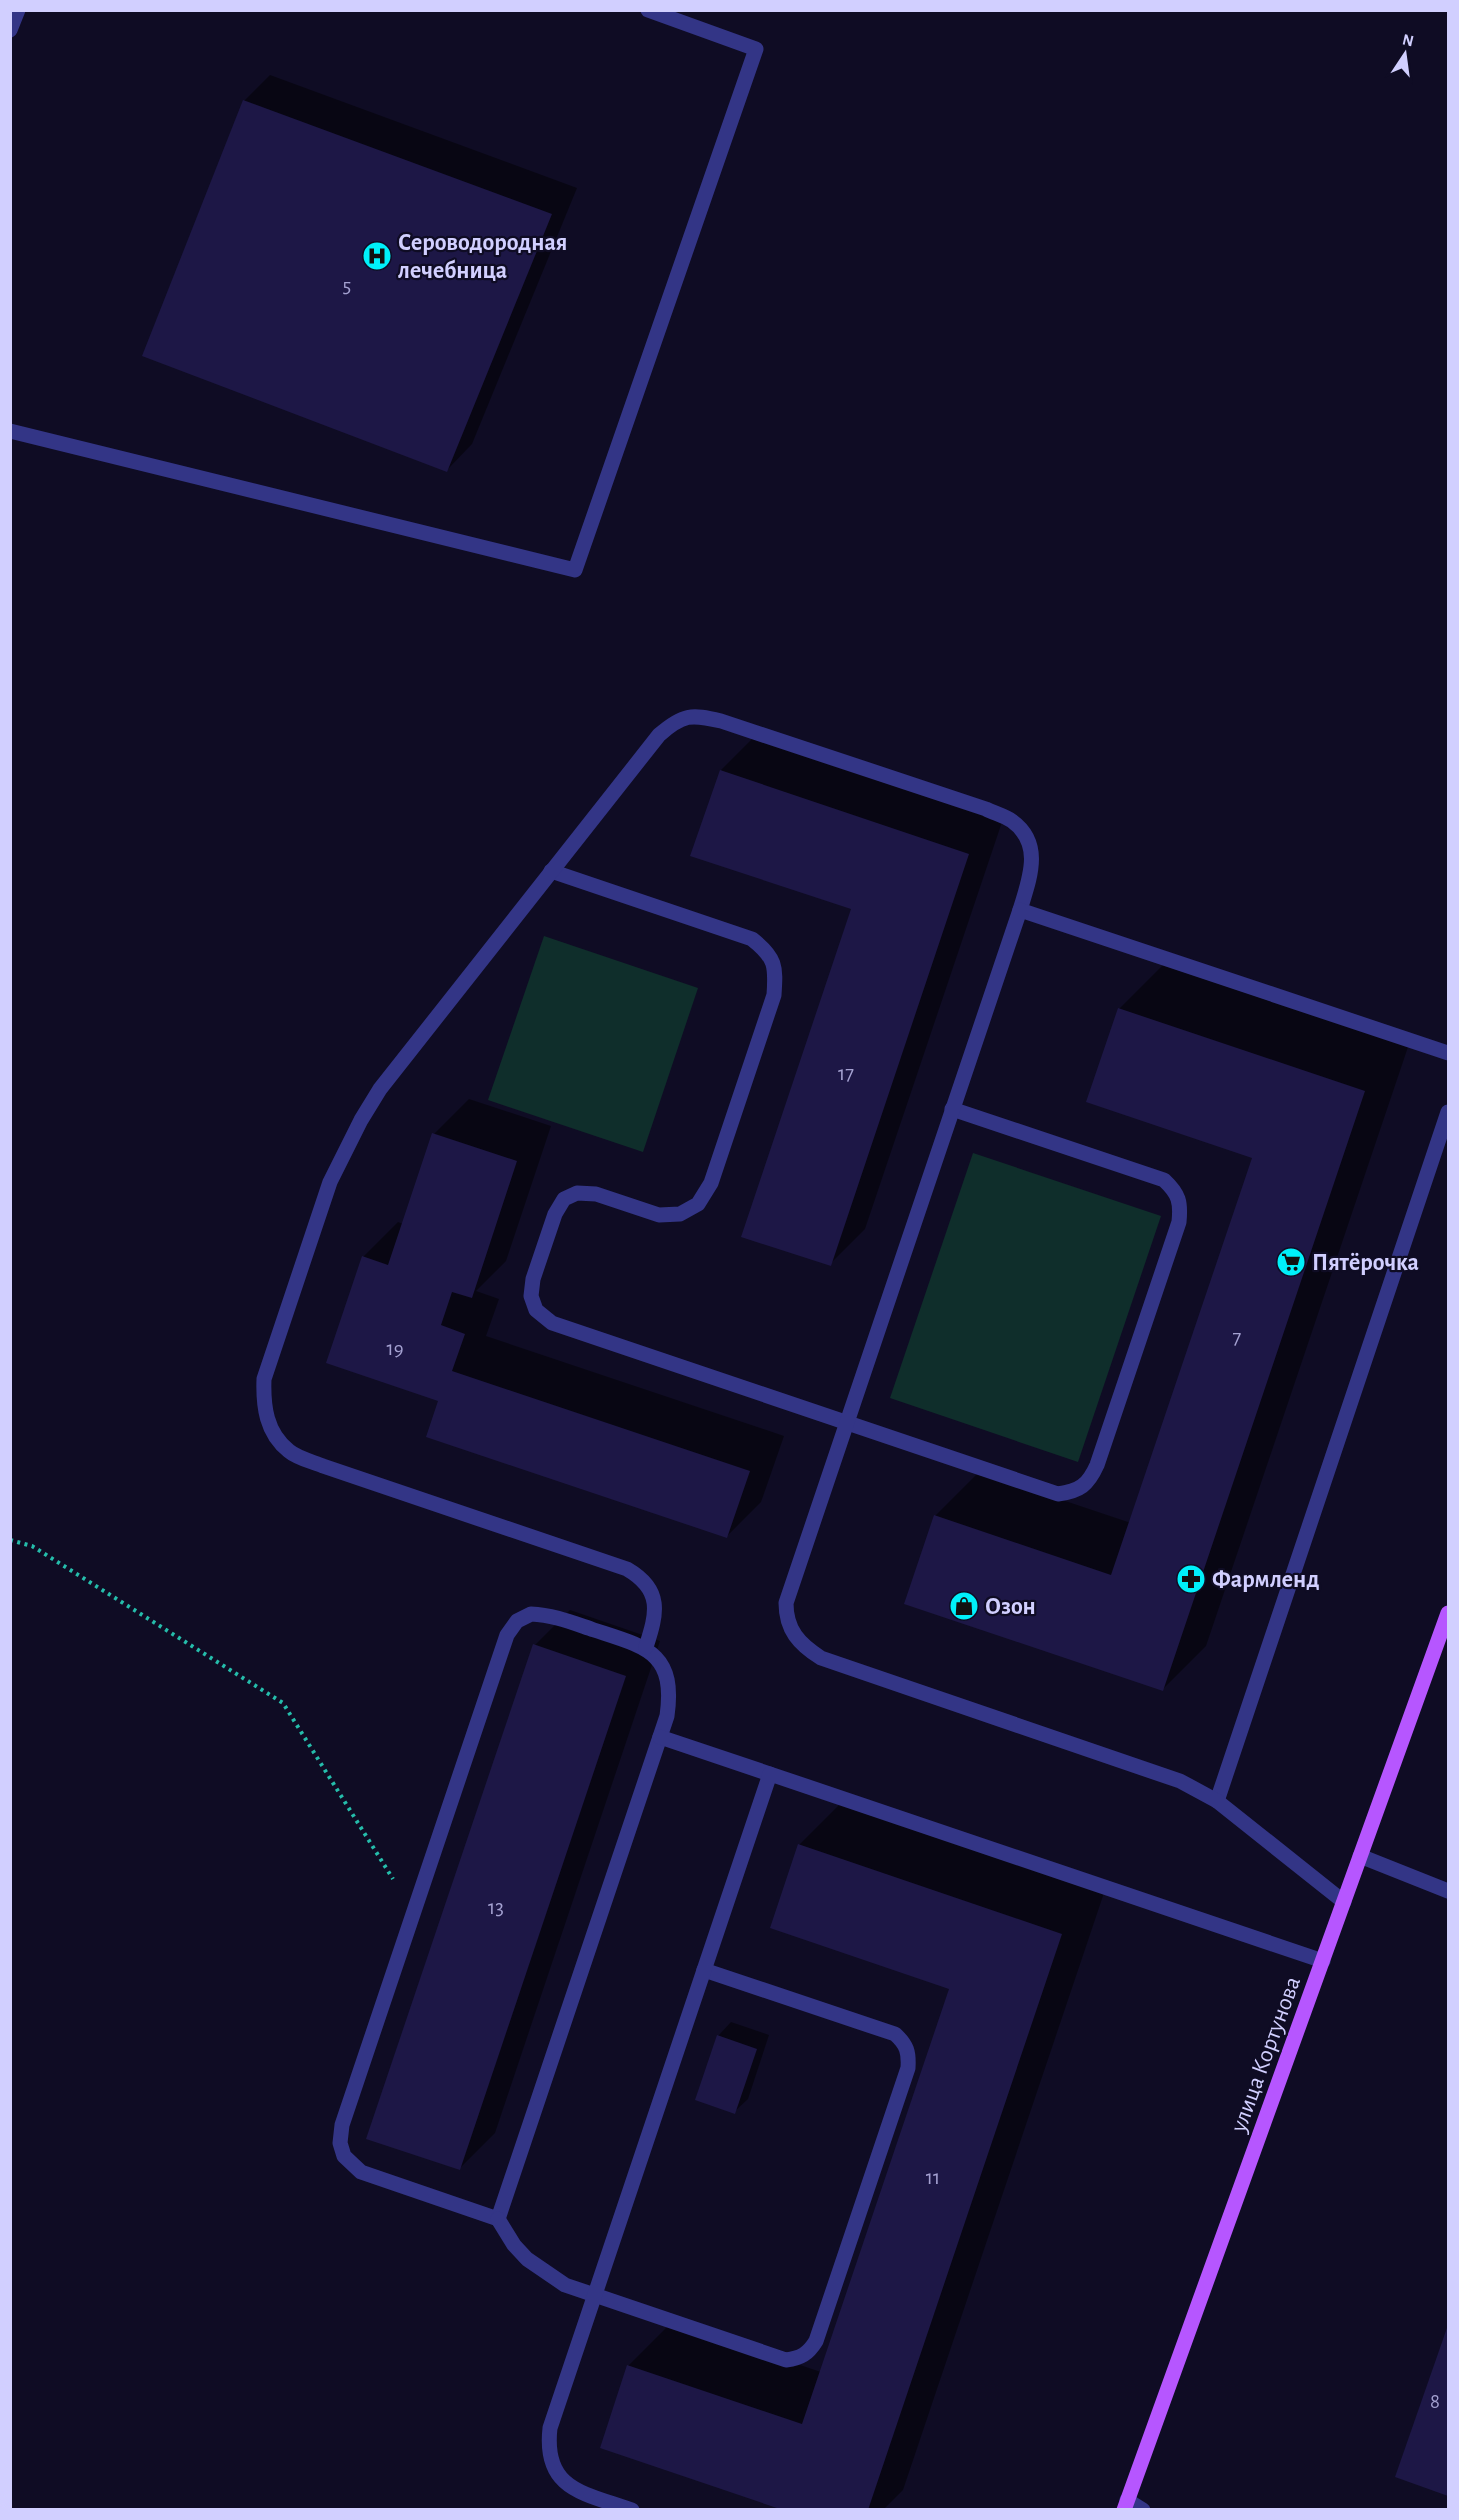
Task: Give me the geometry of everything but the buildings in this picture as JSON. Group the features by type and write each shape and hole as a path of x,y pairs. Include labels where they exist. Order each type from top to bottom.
{"main road":[{"name":"улица Кортунова","path":"1126,2505 1449,1613"}],"lane":[{"path":"10,30 18,10"},
{"path":"10,430 575,570 756,49 648,10"},
{"path":"646,1647 656,1617 654,1600 639,1576 627,1569 323,1466 289,1452 270,1428 263,1404 264,1378 330,1182 356,1128 380,1089 659,735 676,720 694,715 721,721 986,809 1012,821 1024,834 1031,847 1033,869 1020,910 786,1603 791,1631 801,1645 821,1658 1166,1774 1216,1801 1344,1902"},
{"path":"551,871 752,939 768,951 776,968 774,995 711,1183 698,1204 680,1215 659,1215 596,1194 577,1193 564,1199 555,1214 533,1279 531,1296 536,1310 552,1323 847,1423 1058,1494 1075,1492 1090,1482 1101,1454 1179,1222 1181,1204 1177,1192 1164,1180 952,1109"},
{"path":"1020,910 1449,1053"},
{"path":"1216,1801 1449,1112"},
{"path":"498,2219 667,1716 670,1693 667,1677 659,1660 646,1647 549,1615 531,1614 518,1621 507,1635 342,2125 340,2143 344,2156 362,2172 498,2219 514,2245 541,2271 565,2285 786,2360 798,2359 808,2352 816,2341 908,2068 909,2052 895,2034 704,1970"},
{"path":"660,1737 1323,1960"},
{"path":"632,2510 571,2489 558,2476 551,2463 548,2448 550,2428 770,1774"},
{"path":"1360,1856 1449,1891"},
{"path":"1126,2505 1143,2510"}],"path":[{"path":"10,1540 32,1546 283,1703 414,1912"}],"green space":[{"path":"544,936 698,988 643,1152 488,1100"},
{"path":"973,1153 1161,1216 1078,1462 890,1398"}],"place":[{"name":"Сероводородная лечебница","path":"377,256"},
{"name":"Пятёрочка","path":"1291,1262"},
{"name":"Фармленд","path":"1191,1579"},
{"name":"Озон","path":"964,1606"}]}
